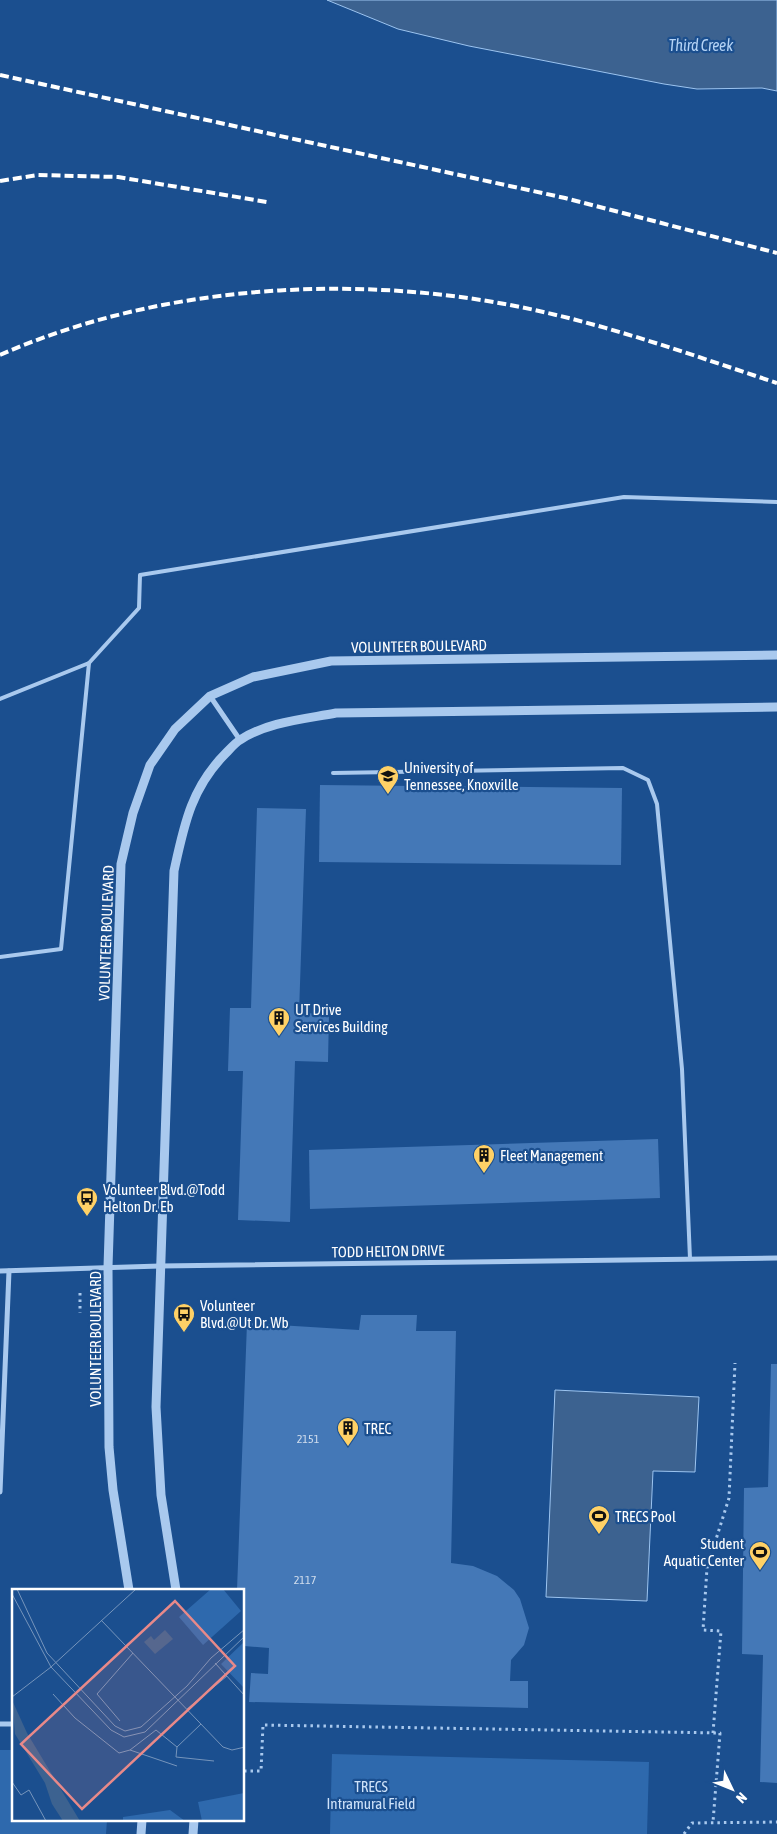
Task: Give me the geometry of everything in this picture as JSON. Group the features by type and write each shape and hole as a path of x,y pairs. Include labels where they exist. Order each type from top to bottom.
{"street":[{"name":"VOLUNTEER BOULEVARD","path":"129,1589 113,1490 109,1447 108,1267 121,864 133,813 150,765 175,729 210,696 253,677 331,660 777,655"},
{"path":"210,696 240,740"},
{"path":"176,1589 160,1495 156,1407 174,871 184,827 197,789 215,764 240,740 270,727 336,713 777,706"},
{"name":"TODD HELTON DRIVE","path":"0,1271 160,1266 777,1258"},
{"path":"0,1492 9,1271"}],"lane":[{"path":"0,699 89,664 139,608 140,575 624,497 777,502"},
{"path":"0,957 61,949 89,664"},
{"path":"333,773 622,768 648,780 657,804 682,1069 690,1259"}],"path":[{"path":"80,1294 80,1313"},
{"path":"713,1734 721,1631 703,1630 707,1568 730,1498 736,1363"},
{"path":"245,1772 261,1771 263,1725 720,1733 713,1822"},
{"path":"684,1834 692,1823 777,1822"}],"green space":[{"path":"0,1750 12,1750 12,1822 107,1822 106,1834 0,1834"},
{"name":"TRECS Intramural Field","path":"332,1754 649,1762 647,1834 330,1834"}],"water":[{"name":"Third Creek","path":"327,0 777,0 777,91 762,88 697,89 469,46 398,29"},
{"name":"TRECS Pool","path":"555,1390 699,1397 695,1472 653,1471 647,1601 546,1597"}],"building":[{"path":"320,785 622,788 621,865 319,862"},
{"name":"UT Drive Services Building","path":"257,808 306,809 299,1013 329,1014 328,1062 295,1061 290,1222 238,1220 243,1071 228,1071 230,1008 251,1008"},
{"name":"Fleet Management","path":"658,1139 660,1198 310,1209 309,1150"},
{"name":"TREC","path":"361,1315 417,1315 416,1331 456,1331 451,1563 473,1566 497,1576 514,1590 520,1599 529,1628 524,1645 511,1660 510,1681 528,1681 528,1708 249,1702 251,1673 268,1674 269,1648 245,1646 245,1589 237,1589 247,1323 359,1330"},
{"name":"Student Aquatic Center","path":"771,1364 777,1364 777,1783 760,1782 763,1655 742,1654 744,1488 768,1487"}],"railway":[{"path":"0,75 565,198 777,253"},
{"path":"0,181 38,175 118,177 267,202"},
{"path":"0,355 63,331 129,312 197,299 266,291 335,289 405,291 473,299 569,318 629,335 777,383"}],"place":[{"name":"University of Tennessee, Knoxville","path":"388,795"},
{"name":"UT Drive Services Building","path":"279,1037"},
{"name":"Fleet Management","path":"484,1174"},
{"name":"Volunteer Blvd.@Todd Helton Dr. Eb","path":"87,1217"},
{"name":"Volunteer Blvd.@Ut Dr. Wb","path":"184,1333"},
{"name":"TREC","path":"348,1447"},
{"name":"TRECS Pool","path":"599,1535"},
{"name":"Student Aquatic Center","path":"760,1571"}]}
